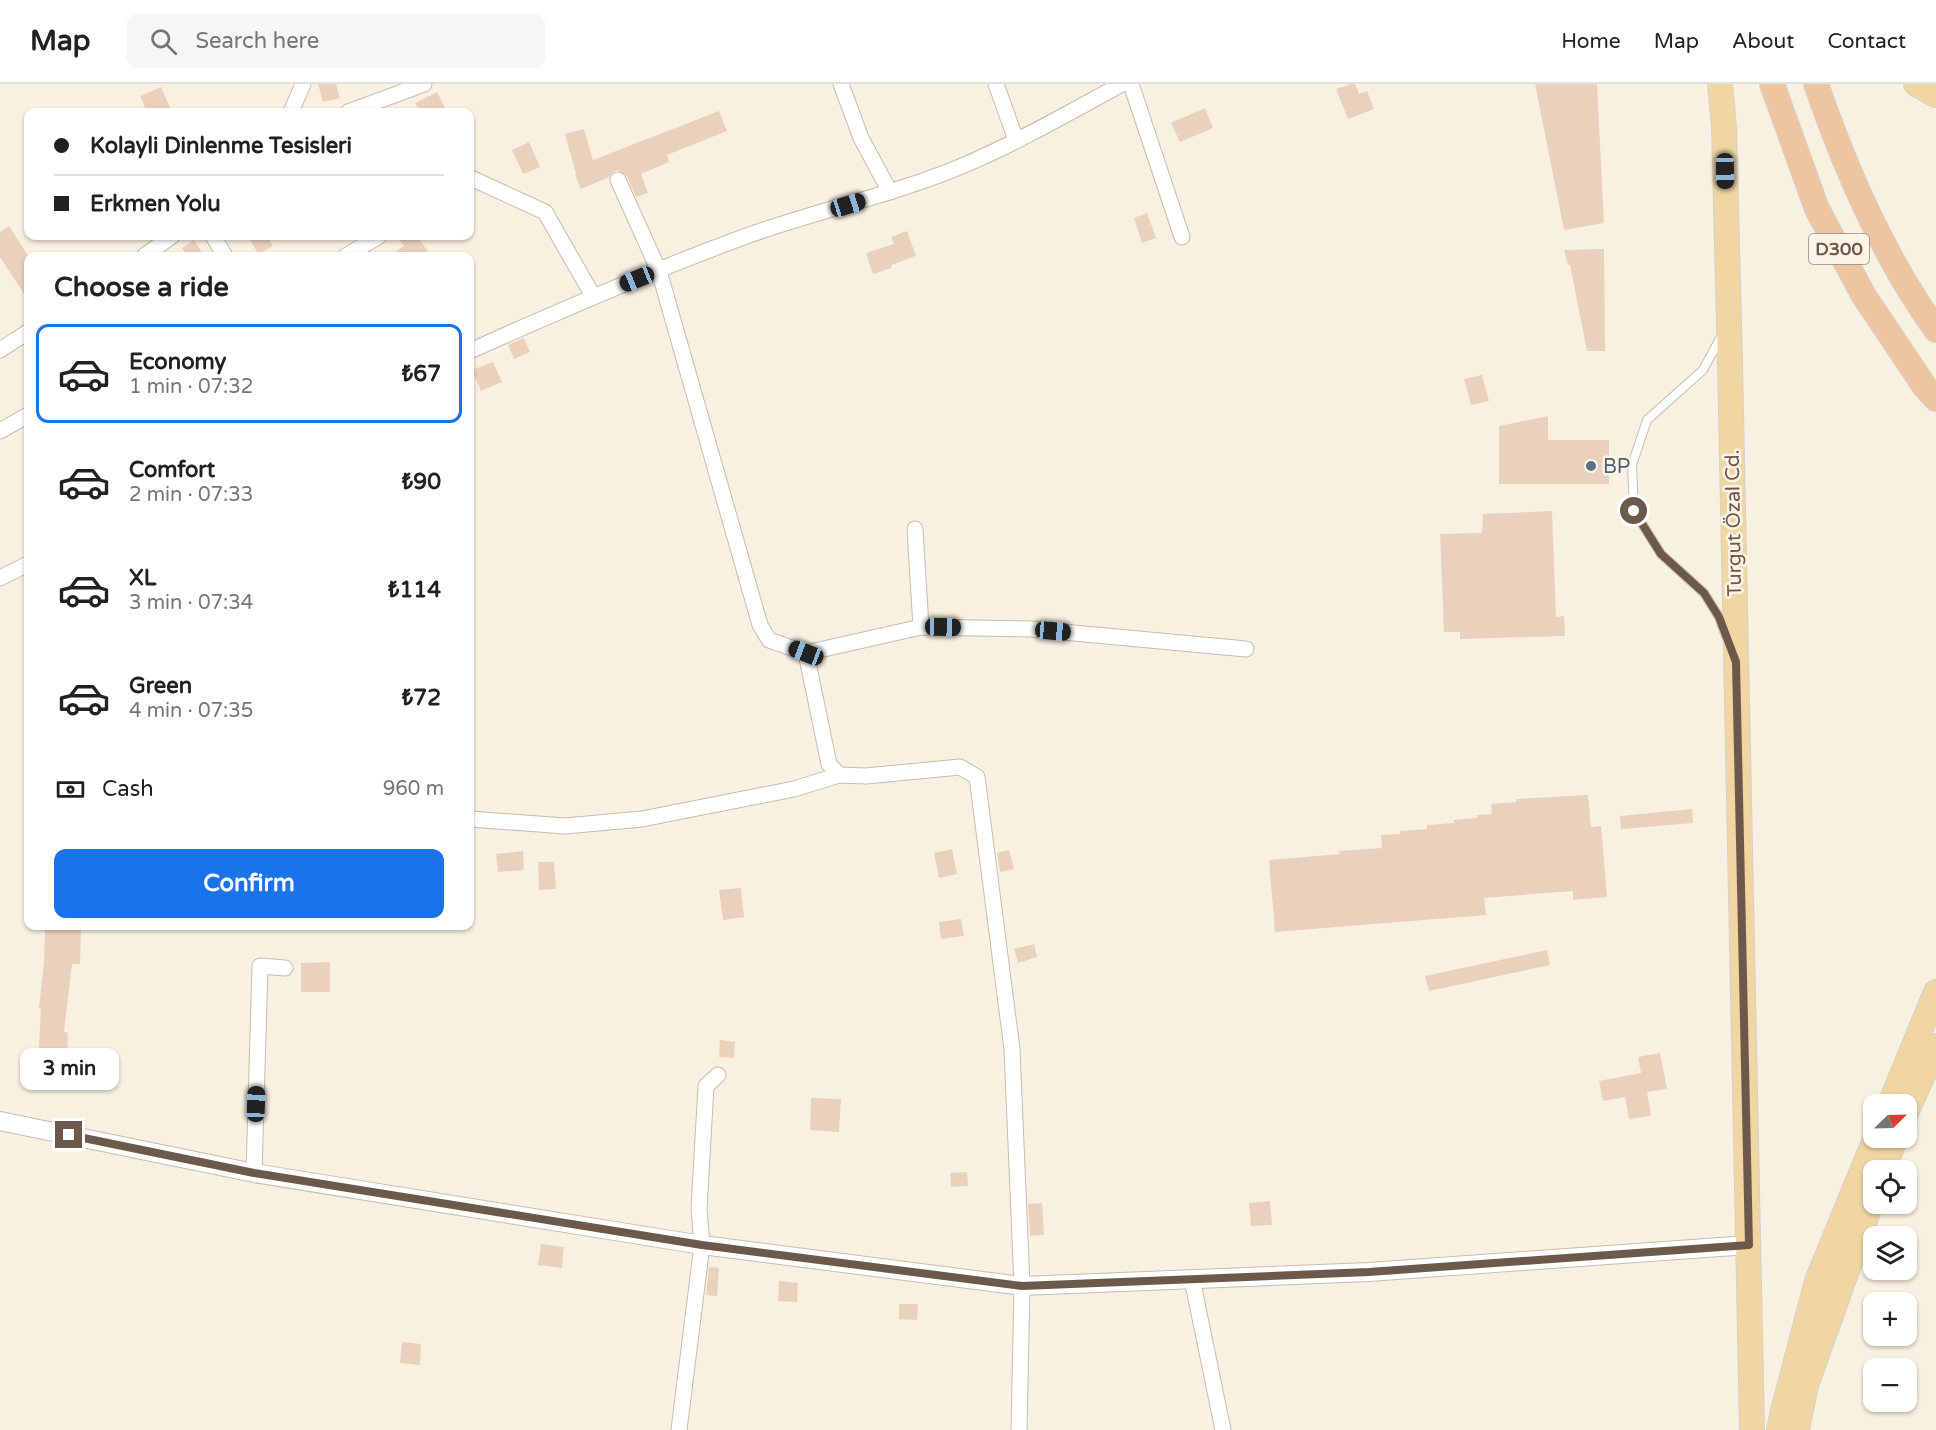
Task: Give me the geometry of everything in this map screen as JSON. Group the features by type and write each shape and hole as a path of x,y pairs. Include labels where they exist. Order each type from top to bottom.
{"highway":[{"name":"D300","path":"1772,84 1822,218 1864,296 1925,387 1936,399"},
{"name":"D300","path":"1816,84 1868,211 1913,297 1936,330"}],"main road":[{"name":"Turgut Özal Cd.","path":"1720,84 1724,127 1752,1430"},
{"path":"1916,84 1936,95"},
{"path":"1894,1094 1936,992"},
{"path":"1915,1094 1936,1046"},
{"path":"1779,1430 1817,1281 1871,1148"},
{"path":"1797,1430 1806,1386 1867,1214"}],"street":[{"path":"293,108 303,84"},
{"path":"359,108 424,84"},
{"path":"841,84 861,138 890,192"},
{"path":"996,84 1016,140"},
{"path":"474,349 593,296 744,237 890,192 969,163 1122,84"},
{"path":"1131,84 1182,237"},
{"path":"474,179 545,212 593,296"},
{"path":"618,180 659,271 760,625 769,640 806,653 921,627 1031,629 1246,649"},
{"path":"150,252 166,240"},
{"path":"353,252 373,240"},
{"path":"0,350 24,335"},
{"path":"0,431 24,417"},
{"path":"915,529 921,627"},
{"path":"0,578 24,566"},
{"path":"806,653 830,764 839,775"},
{"path":"474,819 565,826 642,819 794,789 839,775 866,776 960,767 977,777 1012,1049 1022,1286 1019,1430"},
{"path":"254,1173 260,966 285,968"},
{"path":"679,1430 702,1245 699,1209 706,1086 718,1075"},
{"path":"0,1121 254,1173 702,1245 1022,1286 1369,1272 1749,1245"},
{"path":"1192,1279 1223,1430"}],"lane":[{"path":"1728,323 1703,370 1647,420 1632,465 1634,511 1661,554 1704,593 1719,617 1736,662"}],"building":[{"path":"318,84 336,84 340,98 323,102"},
{"path":"1355,84 1359,94 1367,91 1374,109 1348,119 1336,89"},
{"path":"1535,84 1597,84 1604,223 1564,230"},
{"path":"161,87 170,108 145,108 140,96"},
{"path":"437,92 445,108 418,108 415,103"},
{"path":"1205,108 1213,128 1180,142 1171,123"},
{"path":"719,111 727,131 667,155 669,162 641,174 648,193 636,197 627,176 618,170 609,177 581,189 575,175 565,134 584,129 593,160"},
{"path":"529,142 540,167 523,174 512,150"},
{"path":"1147,213 1156,238 1142,243 1134,218"},
{"path":"9,226 25,252 24,294 0,257 0,232"},
{"path":"907,231 916,256 891,265 892,268 873,274 866,253 894,244 891,237"},
{"path":"194,240 202,252 185,252 182,248"},
{"path":"250,240 269,240 273,246 257,252"},
{"path":"399,240 420,240 428,252 395,252 404,246"},
{"path":"1604,249 1605,351 1587,351 1570,265 1568,265 1564,250"},
{"path":"524,338 530,352 514,359 508,345"},
{"path":"493,362 502,382 481,391 474,369"},
{"path":"1482,375 1489,401 1471,405 1464,379"},
{"path":"1548,416 1548,440 1609,440 1609,484 1499,484 1499,426"},
{"path":"1552,511 1556,617 1564,616 1565,636 1460,639 1460,632 1444,632 1440,534 1482,533 1483,514"},
{"path":"1588,795 1591,827 1601,826 1607,897 1573,900 1573,891 1484,898 1486,915 1275,932 1269,860 1382,848 1381,835 1427,829 1427,825 1454,823 1454,820 1492,814 1491,804 1516,802 1516,799"},
{"path":"1692,809 1693,823 1621,829 1620,816"},
{"path":"952,849 957,874 939,878 934,853"},
{"path":"1009,850 1014,869 1000,872 997,853"},
{"path":"523,851 524,870 498,872 496,854"},
{"path":"538,862 554,862 556,889 539,890"},
{"path":"741,888 744,917 723,920 719,890"},
{"path":"961,919 964,936 941,939 939,922"},
{"path":"45,930 81,930 80,964 72,964 64,1032 68,1033 67,1064 58,1063 58,1067 38,1065 41,1008 39,1008"},
{"path":"1034,944 1037,957 1018,963 1014,949"},
{"path":"1547,950 1550,965 1429,991 1425,976"},
{"path":"330,962 330,992 301,992 301,963"},
{"path":"720,1040 735,1042 734,1058 719,1057"},
{"path":"1660,1053 1667,1089 1647,1092 1651,1116 1629,1119 1625,1097 1603,1101 1599,1081 1641,1073 1638,1057"},
{"path":"811,1098 841,1099 839,1132 810,1130"},
{"path":"967,1172 968,1186 951,1187 950,1173"},
{"path":"1270,1201 1272,1225 1251,1226 1249,1203"},
{"path":"1042,1203 1044,1235 1030,1236 1028,1204"},
{"path":"541,1244 564,1247 562,1268 538,1265"},
{"path":"709,1267 719,1268 717,1296 706,1295"},
{"path":"779,1281 798,1283 797,1302 778,1301"},
{"path":"899,1304 918,1304 917,1320 899,1319"},
{"path":"402,1342 421,1344 420,1365 400,1363"}],"place":[{"name":"BP","path":"1591,466"}],"route":[{"path":"69,1135 254,1173 702,1245 1022,1286 1369,1272 1749,1245 1736,662 1719,617 1704,593 1661,554 1634,511"}]}
